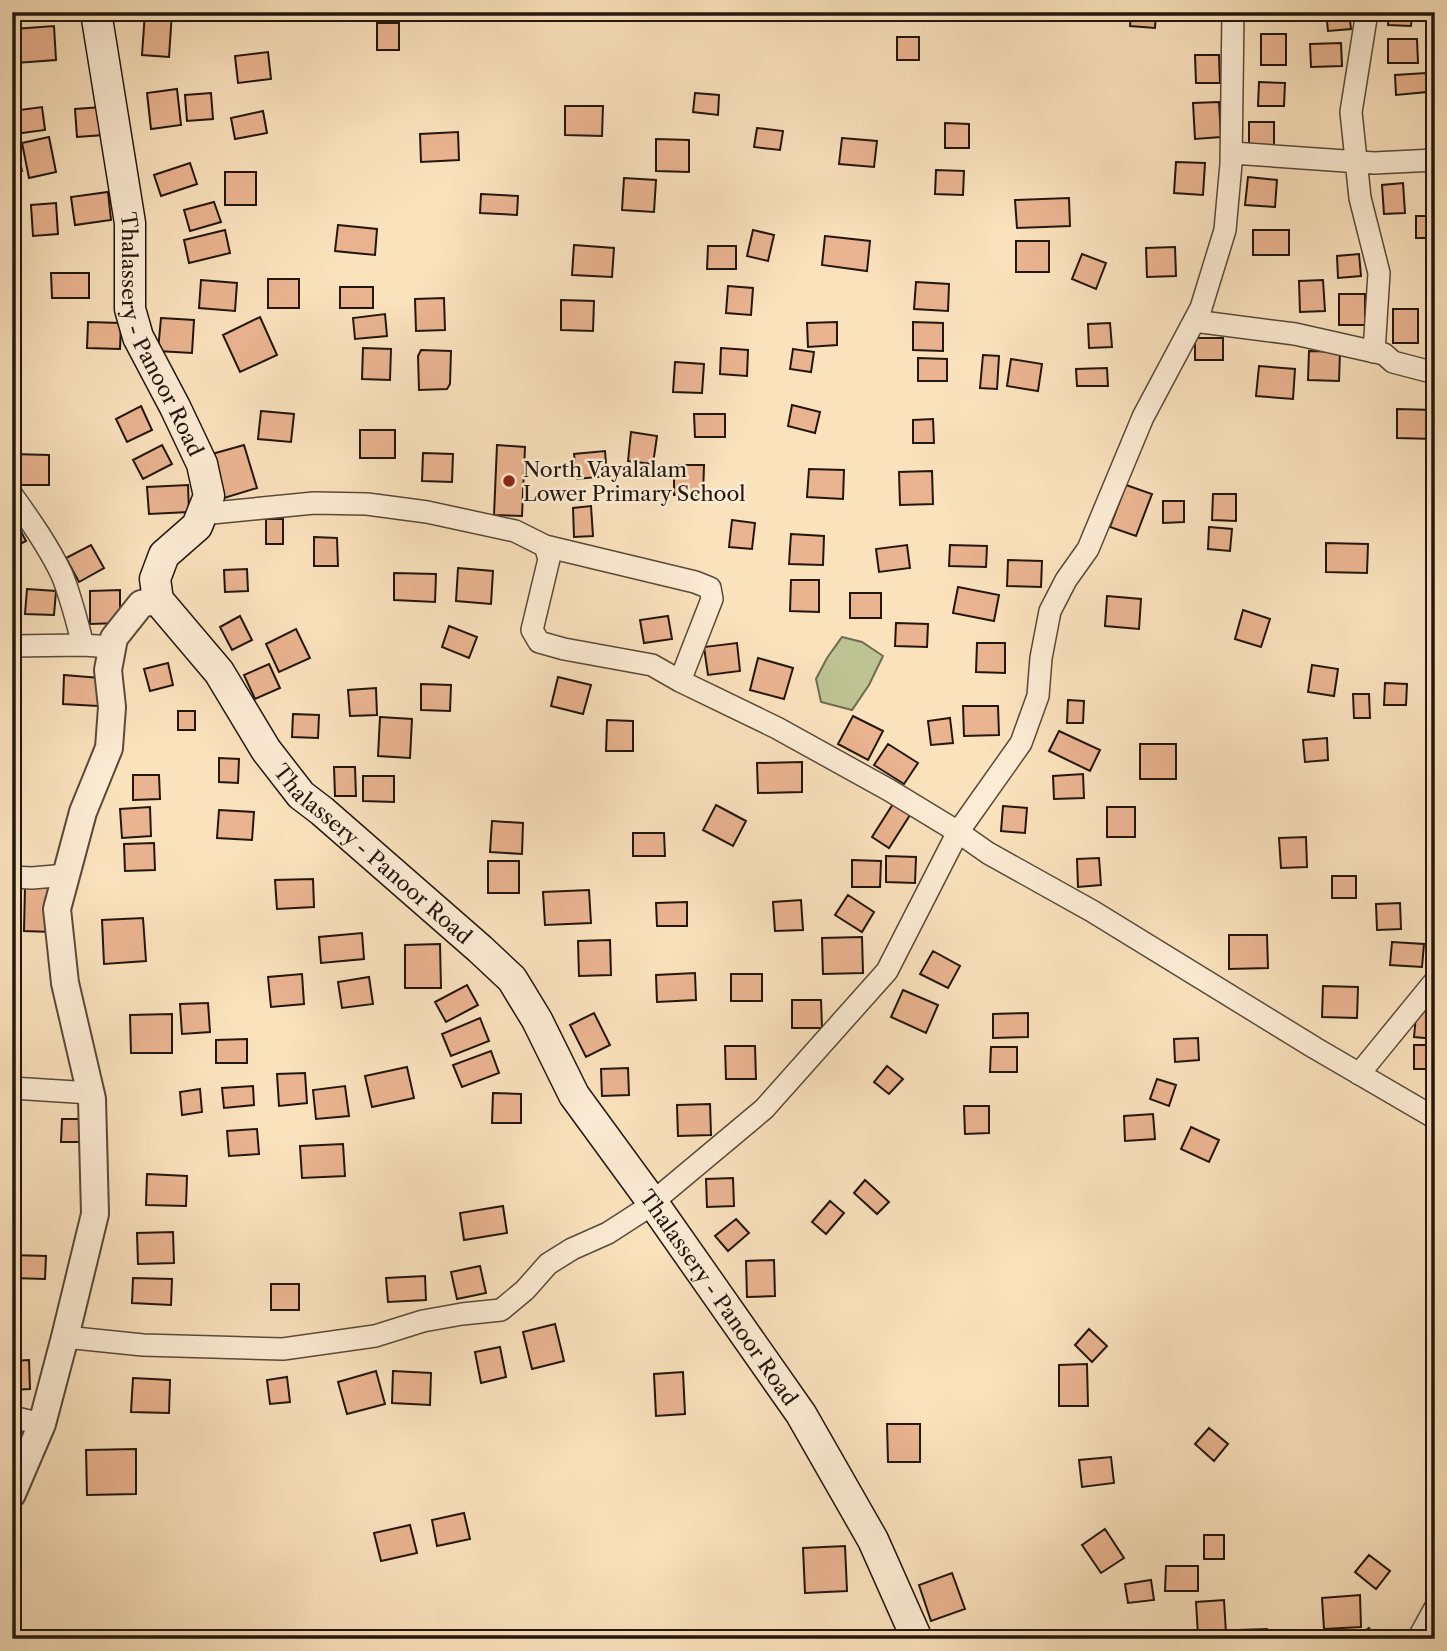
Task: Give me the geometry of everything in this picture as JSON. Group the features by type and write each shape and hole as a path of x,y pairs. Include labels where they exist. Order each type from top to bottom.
{"main road":[{"name":"Thalassery - Panoor Road","path":"96,12 130,223 130,309 138,337 202,464 209,496 202,514"},
{"path":"158,600 155,579 164,555 197,526 202,514"},
{"name":"Thalassery - Panoor Road","path":"158,600 219,672 267,750 301,795 512,979 537,1020 574,1095 801,1414 873,1540 917,1639"}],"street":[{"path":"65,1337 143,1345 283,1349 375,1336 423,1321 501,1310 525,1290 548,1264 572,1249 608,1233 653,1203 764,1109 887,971 958,832 1021,743 1038,696 1041,658 1050,611 1066,580 1088,550 1143,417 1201,309 1225,230 1232,153 1233,12"},
{"path":"1367,12 1351,112 1360,198 1379,272 1374,352"},
{"path":"1232,153 1374,163 1435,160"},
{"path":"1195,321 1295,334 1384,354 1394,362 1435,373"},
{"path":"12,495 37,530 62,575 83,645"},
{"path":"202,514 314,503 367,504 427,512 515,531 545,545 695,582 710,588 712,599 680,681"},
{"path":"545,545 549,559 532,630 539,642 652,665 777,728 889,790 988,853 1092,911 1435,1118"},
{"path":"12,1494 42,1424 95,1214 91,1093 65,983 57,909 83,812 109,748 112,708 108,670 114,638 141,604 158,600"},
{"path":"12,646 112,647"},
{"path":"12,877 66,875"},
{"path":"1359,1074 1435,981"},
{"path":"12,1088 91,1093"},
{"path":"12,1417 42,1424"},
{"path":"1418,1639 1435,1608"}],"green space":[{"path":"842,637 862,642 883,656 869,685 852,710 821,702 816,679"}],"building":[{"path":"145,12 172,12 169,57 142,55"},
{"path":"1131,12 1156,12 1155,28 1130,26"},
{"path":"1326,12 1349,12 1351,29 1328,31"},
{"path":"1389,12 1412,12 1411,26 1388,25"},
{"path":"377,23 399,23 399,50 377,50"},
{"path":"54,26 56,60 16,63 14,29"},
{"path":"1261,34 1286,34 1286,65 1261,65"},
{"path":"897,37 919,37 919,60 897,60"},
{"path":"1388,39 1417,39 1418,63 1388,63"},
{"path":"1341,43 1342,66 1311,67 1310,44"},
{"path":"268,52 271,79 238,83 235,56"},
{"path":"1195,55 1219,55 1220,83 1196,83"},
{"path":"1426,73 1427,92 1396,95 1395,75"},
{"path":"1259,82 1285,83 1284,106 1258,106"},
{"path":"177,89 181,125 151,129 147,93"},
{"path":"211,93 213,119 187,121 185,95"},
{"path":"695,93 719,95 718,115 693,112"},
{"path":"1219,102 1221,137 1195,139 1193,103"},
{"path":"565,106 603,106 602,136 565,135"},
{"path":"42,107 45,130 14,134 12,111"},
{"path":"102,107 104,135 77,137 75,109"},
{"path":"263,111 267,133 235,139 231,118"},
{"path":"1249,122 1274,122 1274,148 1249,148"},
{"path":"945,123 969,124 969,148 945,148"},
{"path":"757,128 783,131 780,150 754,147"},
{"path":"458,132 459,160 421,162 420,134"},
{"path":"49,137 56,172 29,178 22,143"},
{"path":"842,138 877,141 874,167 839,164"},
{"path":"656,139 689,140 689,172 656,171"},
{"path":"16,144 22,171 12,173 12,145"},
{"path":"1176,162 1205,163 1203,195 1174,193"},
{"path":"190,163 197,184 161,196 154,175"},
{"path":"936,170 964,171 963,195 935,194"},
{"path":"225,172 256,172 256,205 225,205"},
{"path":"1248,177 1277,180 1275,207 1245,205"},
{"path":"624,178 656,180 654,212 622,210"},
{"path":"1403,183 1405,213 1384,214 1382,185"},
{"path":"108,192 111,220 75,225 71,197"},
{"path":"481,194 518,196 517,215 480,213"},
{"path":"1069,198 1070,226 1017,228 1015,200"},
{"path":"214,202 221,222 190,231 184,210"},
{"path":"56,203 58,234 33,236 31,205"},
{"path":"1416,216 1435,216 1435,238 1416,238"},
{"path":"338,225 377,229 375,255 335,251"},
{"path":"225,230 230,253 189,263 184,240"},
{"path":"753,230 774,235 768,261 747,256"},
{"path":"1253,230 1289,230 1289,255 1253,255"},
{"path":"825,236 870,241 867,271 822,265"},
{"path":"1016,241 1049,241 1049,272 1016,272"},
{"path":"574,245 614,248 612,277 572,275"},
{"path":"708,246 736,246 736,269 707,269"},
{"path":"1175,247 1176,276 1147,277 1146,248"},
{"path":"1082,254 1106,263 1096,289 1072,279"},
{"path":"1359,254 1361,276 1338,278 1337,256"},
{"path":"51,273 89,273 89,298 52,298"},
{"path":"268,279 299,279 299,308 268,308"},
{"path":"201,280 237,283 235,311 199,308"},
{"path":"1323,280 1325,311 1300,312 1299,281"},
{"path":"1429,281 1435,281 1435,306 1429,306"},
{"path":"916,282 949,284 948,311 914,309"},
{"path":"728,286 753,288 751,315 726,313"},
{"path":"340,287 373,287 373,308 340,308"},
{"path":"1339,294 1365,294 1365,325 1339,325"},
{"path":"444,298 445,330 416,331 415,299"},
{"path":"561,300 594,301 593,331 561,330"},
{"path":"1393,309 1418,309 1418,343 1393,343"},
{"path":"385,314 387,336 355,339 353,318"},
{"path":"260,317 277,355 240,372 223,335"},
{"path":"161,318 194,320 192,353 158,351"},
{"path":"88,322 121,323 120,349 87,348"},
{"path":"837,322 837,345 808,347 807,323"},
{"path":"913,322 943,323 943,351 913,350"},
{"path":"1110,323 1112,347 1089,348 1088,324"},
{"path":"1195,338 1223,338 1223,360 1195,360"},
{"path":"363,348 391,349 390,380 362,379"},
{"path":"721,348 748,350 747,376 720,374"},
{"path":"793,349 814,352 811,372 790,369"},
{"path":"421,350 451,351 450,384 447,389 419,390 418,356"},
{"path":"1309,351 1340,352 1339,381 1308,380"},
{"path":"983,355 999,356 997,389 980,388"},
{"path":"918,358 947,359 947,381 918,381"},
{"path":"1011,359 1042,364 1038,391 1007,386"},
{"path":"675,362 704,364 702,393 673,392"},
{"path":"1259,366 1295,369 1293,399 1256,396"},
{"path":"1107,368 1108,386 1077,386 1076,369"},
{"path":"792,405 820,412 815,433 788,426"},
{"path":"141,406 152,430 127,442 116,419"},
{"path":"1397,409 1435,410 1435,439 1397,438"},
{"path":"261,411 294,414 291,442 258,439"},
{"path":"694,414 725,414 725,437 695,437"},
{"path":"933,419 934,443 913,443 913,420"},
{"path":"360,430 395,430 395,458 360,458"},
{"path":"631,432 657,436 653,464 628,461"},
{"path":"162,445 172,464 143,479 133,460"},
{"path":"244,445 257,488 224,498 212,454"},
{"name":"North Vayalalam Lower Primary School","path":"497,445 525,447 522,516 494,515"},
{"path":"605,451 607,476 577,479 574,454"},
{"path":"423,453 453,454 452,482 422,481"},
{"path":"12,454 49,455 49,485 12,485"},
{"path":"674,465 704,465 703,495 674,495"},
{"path":"809,469 844,470 843,499 807,497"},
{"path":"932,471 933,504 900,505 899,472"},
{"path":"188,485 189,512 149,514 147,487"},
{"path":"1126,485 1152,494 1136,536 1110,527"},
{"path":"1213,494 1236,494 1236,521 1212,520"},
{"path":"1163,501 1184,501 1184,522 1163,523"},
{"path":"591,506 593,536 574,537 573,508"},
{"path":"266,519 283,519 283,544 266,544"},
{"path":"732,520 755,523 752,549 729,547"},
{"path":"16,522 26,541 12,548 12,524"},
{"path":"1209,527 1232,529 1230,551 1208,549"},
{"path":"791,534 824,536 823,565 789,564"},
{"path":"314,537 337,538 338,566 314,566"},
{"path":"1326,543 1368,544 1367,573 1326,572"},
{"path":"91,545 104,568 79,582 66,558"},
{"path":"907,545 910,568 879,572 876,549"},
{"path":"950,545 987,546 986,567 949,566"},
{"path":"1008,560 1042,561 1041,587 1007,586"},
{"path":"458,568 493,571 491,604 456,601"},
{"path":"247,569 248,591 225,592 224,570"},
{"path":"394,573 436,574 435,602 394,600"},
{"path":"791,580 819,580 819,612 790,611"},
{"path":"958,587 999,595 994,621 953,613"},
{"path":"27,589 56,591 54,615 25,614"},
{"path":"120,590 120,623 90,624 90,591"},
{"path":"850,593 881,593 881,618 850,618"},
{"path":"1107,596 1141,599 1139,629 1105,626"},
{"path":"1243,610 1270,619 1261,647 1235,639"},
{"path":"240,616 252,640 232,650 220,627"},
{"path":"668,616 672,639 644,643 640,620"},
{"path":"896,623 928,624 927,647 895,646"},
{"path":"449,626 477,637 469,658 442,647"},
{"path":"296,629 310,658 279,672 266,644"},
{"path":"737,643 740,671 708,675 704,647"},
{"path":"977,643 1005,643 1005,673 976,672"},
{"path":"758,658 793,668 784,699 750,690"},
{"path":"168,663 173,685 150,691 144,669"},
{"path":"269,664 280,688 255,699 244,675"},
{"path":"1312,665 1338,669 1334,696 1308,692"},
{"path":"64,675 100,678 98,706 63,704"},
{"path":"558,677 591,685 583,714 551,706"},
{"path":"1385,683 1407,684 1406,705 1384,705"},
{"path":"421,684 451,685 450,711 421,710"},
{"path":"376,688 377,715 350,716 348,690"},
{"path":"1353,694 1369,694 1370,718 1354,718"},
{"path":"1068,700 1084,701 1083,723 1067,723"},
{"path":"963,706 998,706 999,735 964,736"},
{"path":"178,711 195,711 195,730 178,730"},
{"path":"293,714 319,715 318,738 292,737"},
{"path":"853,716 883,731 868,760 838,744"},
{"path":"380,717 412,719 410,758 378,756"},
{"path":"950,718 953,743 931,745 928,721"},
{"path":"607,720 633,721 633,751 606,751"},
{"path":"1059,731 1100,750 1090,771 1049,751"},
{"path":"1327,738 1328,760 1305,762 1303,740"},
{"path":"888,744 918,763 904,784 874,765"},
{"path":"1140,744 1176,744 1176,779 1140,779"},
{"path":"219,758 239,759 238,783 219,782"},
{"path":"802,762 802,792 758,793 757,763"},
{"path":"334,767 355,767 356,796 335,796"},
{"path":"1083,774 1084,798 1054,799 1053,776"},
{"path":"133,775 159,775 160,799 133,800"},
{"path":"363,776 394,776 394,802 363,801"},
{"path":"893,804 910,815 889,848 872,837"},
{"path":"716,805 746,821 733,846 703,830"},
{"path":"1003,806 1027,808 1025,833 1001,831"},
{"path":"150,807 151,836 122,838 120,809"},
{"path":"1107,807 1135,807 1135,837 1107,837"},
{"path":"219,810 254,812 252,840 217,838"},
{"path":"12,819 18,819 17,867 12,867"},
{"path":"492,821 523,823 522,854 490,852"},
{"path":"633,833 664,833 665,856 633,856"},
{"path":"1306,837 1307,867 1281,868 1279,838"},
{"path":"154,843 155,870 125,871 124,844"},
{"path":"886,856 916,857 915,883 886,882"},
{"path":"1099,858 1101,885 1078,887 1077,859"},
{"path":"852,860 881,861 880,887 852,887"},
{"path":"488,861 519,861 519,893 488,893"},
{"path":"1332,876 1356,876 1356,898 1332,898"},
{"path":"313,879 314,907 277,909 275,880"},
{"path":"25,887 53,888 52,932 24,931"},
{"path":"589,890 591,923 545,925 543,892"},
{"path":"848,895 874,912 862,932 835,915"},
{"path":"801,900 803,930 775,931 773,902"},
{"path":"687,902 687,926 657,926 656,903"},
{"path":"1400,903 1401,929 1377,930 1376,904"},
{"path":"143,918 146,961 104,964 102,920"},
{"path":"362,933 364,959 321,963 319,937"},
{"path":"1229,935 1267,935 1268,968 1229,969"},
{"path":"862,937 863,973 823,974 822,938"},
{"path":"610,940 611,975 579,976 578,941"},
{"path":"1392,942 1424,944 1422,967 1390,965"},
{"path":"440,944 441,988 405,988 405,945"},
{"path":"933,951 960,966 948,988 920,974"},
{"path":"695,973 696,1000 657,1002 656,975"},
{"path":"302,974 304,1004 271,1007 268,977"},
{"path":"731,974 762,974 762,1001 731,1001"},
{"path":"369,977 373,1004 342,1008 338,982"},
{"path":"467,985 478,1005 446,1022 435,1002"},
{"path":"1323,986 1358,987 1357,1018 1322,1017"},
{"path":"903,990 938,1005 926,1033 891,1017"},
{"path":"792,1000 821,1000 822,1028 792,1028"},
{"path":"208,1003 210,1032 182,1034 180,1004"},
{"path":"1417,1005 1435,1007 1435,1039 1414,1037"},
{"path":"594,1013 610,1045 586,1057 570,1025"},
{"path":"1028,1013 1028,1037 993,1038 993,1014"},
{"path":"172,1014 172,1053 131,1053 130,1015"},
{"path":"480,1018 489,1041 451,1056 442,1034"},
{"path":"1198,1038 1199,1060 1175,1062 1174,1039"},
{"path":"247,1039 247,1063 216,1063 216,1040"},
{"path":"1414,1045 1435,1045 1435,1069 1414,1069"},
{"path":"725,1046 755,1046 756,1079 726,1079"},
{"path":"991,1047 1017,1047 1017,1072 990,1072"},
{"path":"491,1051 499,1073 462,1087 453,1065"},
{"path":"887,1066 903,1079 889,1094 874,1082"},
{"path":"407,1067 414,1098 372,1107 365,1076"},
{"path":"628,1068 629,1095 602,1096 601,1069"},
{"path":"305,1073 307,1103 279,1106 277,1074"},
{"path":"1157,1079 1176,1085 1169,1106 1150,1099"},
{"path":"253,1086 254,1105 224,1108 222,1088"},
{"path":"345,1086 349,1116 316,1119 313,1090"},
{"path":"200,1089 202,1112 182,1115 180,1092"},
{"path":"493,1093 521,1094 521,1123 492,1123"},
{"path":"710,1104 711,1135 678,1136 677,1105"},
{"path":"964,1106 989,1106 989,1133 965,1134"},
{"path":"1153,1114 1155,1139 1125,1141 1124,1116"},
{"path":"62,1119 85,1119 85,1142 61,1142"},
{"path":"1191,1127 1219,1140 1209,1162 1181,1149"},
{"path":"257,1129 259,1154 229,1156 227,1131"},
{"path":"343,1144 345,1176 302,1178 300,1146"},
{"path":"147,1174 187,1176 186,1206 146,1205"},
{"path":"733,1178 734,1206 707,1207 706,1179"},
{"path":"865,1180 889,1202 877,1214 854,1193"},
{"path":"830,1201 844,1213 826,1234 812,1222"},
{"path":"503,1206 507,1233 464,1240 460,1213"},
{"path":"736,1219 749,1233 728,1251 715,1236"},
{"path":"173,1232 174,1263 138,1264 137,1233"},
{"path":"12,1255 46,1256 45,1279 12,1278"},
{"path":"774,1260 775,1296 747,1297 746,1261"},
{"path":"480,1266 486,1293 457,1299 451,1272"},
{"path":"425,1276 426,1300 388,1302 386,1278"},
{"path":"133,1278 172,1279 171,1305 132,1303"},
{"path":"271,1284 299,1284 299,1310 271,1310"},
{"path":"555,1324 564,1361 532,1369 523,1332"},
{"path":"1089,1329 1107,1346 1092,1362 1075,1345"},
{"path":"500,1347 506,1377 481,1383 475,1352"},
{"path":"29,1360 30,1389 12,1390 12,1361"},
{"path":"1087,1364 1088,1406 1059,1406 1059,1365"},
{"path":"376,1371 385,1404 347,1414 338,1382"},
{"path":"393,1371 431,1373 430,1405 392,1403"},
{"path":"683,1372 685,1414 656,1416 654,1374"},
{"path":"287,1377 290,1402 270,1404 267,1380"},
{"path":"133,1378 170,1380 169,1413 131,1412"},
{"path":"887,1424 920,1424 920,1462 888,1462"},
{"path":"1209,1428 1228,1444 1214,1461 1195,1444"},
{"path":"136,1449 136,1494 87,1495 86,1450"},
{"path":"1111,1457 1114,1483 1082,1487 1079,1460"},
{"path":"464,1513 470,1539 437,1546 432,1520"},
{"path":"410,1525 417,1553 381,1561 374,1533"},
{"path":"1105,1529 1124,1558 1101,1573 1082,1545"},
{"path":"1204,1535 1224,1535 1224,1559 1204,1559"},
{"path":"845,1546 847,1591 805,1593 803,1548"},
{"path":"1369,1555 1390,1571 1376,1589 1355,1572"},
{"path":"1166,1566 1198,1566 1198,1591 1165,1591"},
{"path":"952,1573 965,1609 931,1621 919,1585"},
{"path":"1151,1580 1154,1600 1128,1603 1125,1584"},
{"path":"1360,1595 1361,1627 1324,1629 1322,1598"},
{"path":"1224,1600 1226,1633 1198,1635 1196,1602"},
{"path":"1369,1628 1377,1639 1355,1639"},
{"path":"1267,1629 1267,1639 1238,1639 1238,1630"},
{"path":"853,1631 853,1639 809,1639 808,1633"}],"place":[{"name":"North Vayalalam Lower Primary School","path":"509,481"}]}
